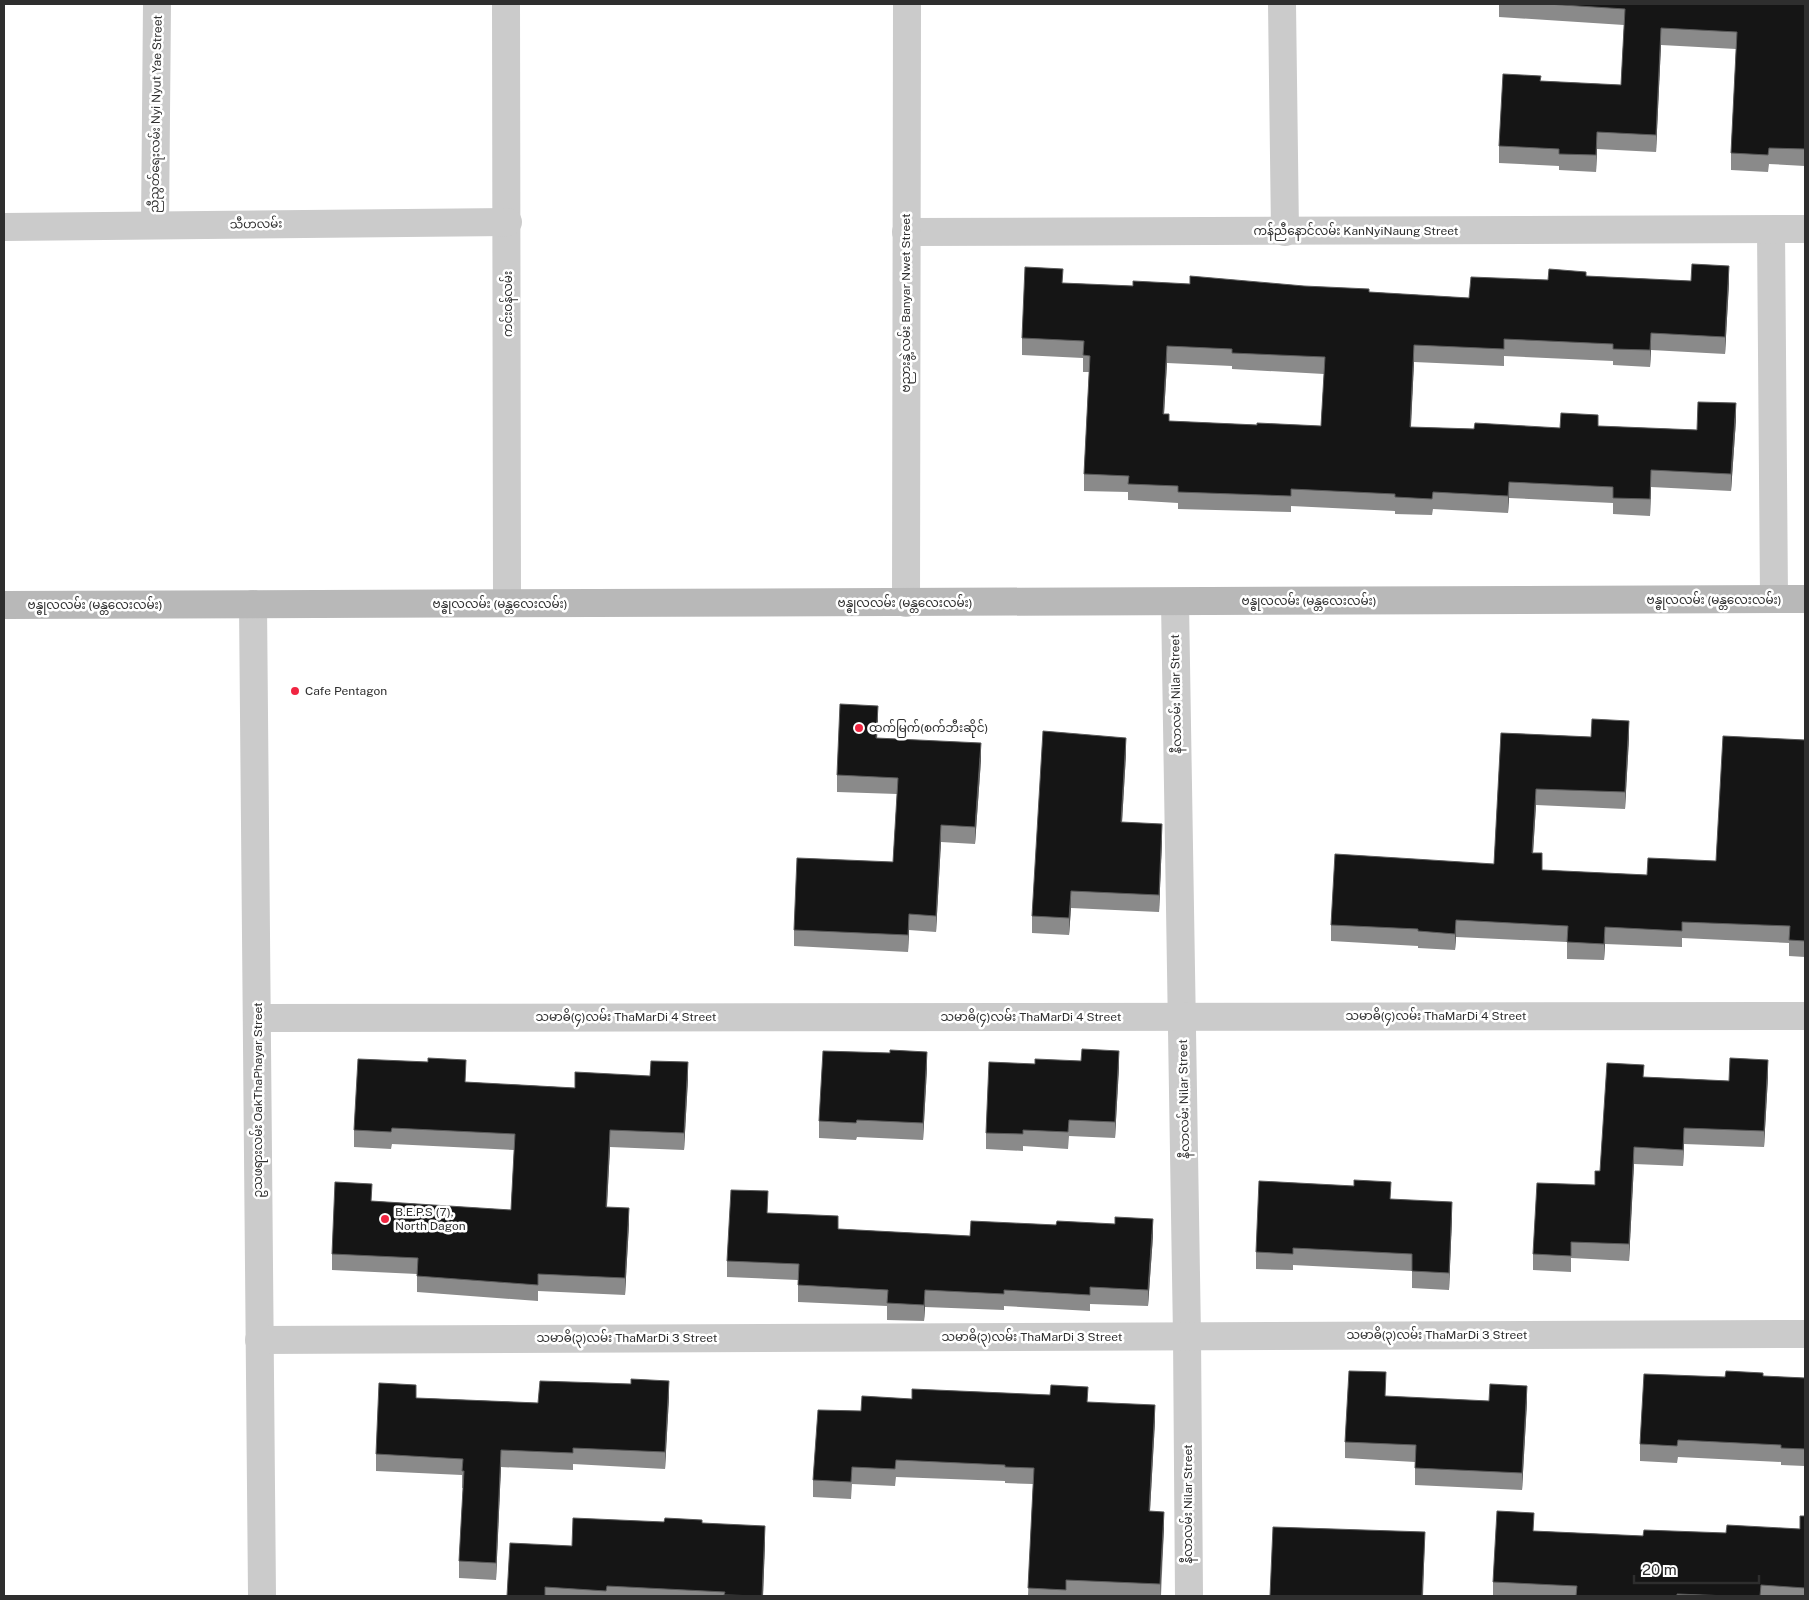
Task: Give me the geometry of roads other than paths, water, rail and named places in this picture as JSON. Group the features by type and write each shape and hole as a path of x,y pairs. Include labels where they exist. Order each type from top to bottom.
{"street":[{"name":"ညီညွတ်ရေးလမ်း Nyi Nyut Yae Street","path":"155,225 157,4"},
{"name":"ကင်းဝန်လမ်း","path":"506,4 508,222 507,604"},
{"name":"ဗညားနွဲ့လမ်း Banyar Nwet Street","path":"906,4 906,603"},
{"path":"1282,4 1285,232"},
{"name":"သီဟလမ်း","path":"4,227 508,222"},
{"path":"1771,230 1774,599"},
{"name":"ကန်ညီနောင်လမ်း KanNyiNaung Street","path":"906,232 1805,230"},
{"name":"ဗန္ဓုလလမ်း (မန္တလေးလမ်း)","path":"4,605 1805,599"},
{"name":"နီလာလမ်း Nilar Street","path":"1175,602 1187,1336 1189,1596"},
{"name":"ဥသဖရားလမ်း OakThaPhayar Street","path":"254,604 262,1596"},
{"name":"သမာဓိ(၄)လမ်း ThaMarDi 4 Street","path":"257,1018 1805,1016"},
{"name":"သမာဓိ(၃)လမ်း ThaMarDi 3 Street","path":"259,1340 1805,1334"}],"place":[{"name":"Cafe Pentagon","path":"295,691"},
{"name":"ထက်မြက်(စက်ဘီးဆိုင်)","path":"859,728"},
{"name":"B.E.P.S (7), North Dagon","path":"385,1219"}]}
